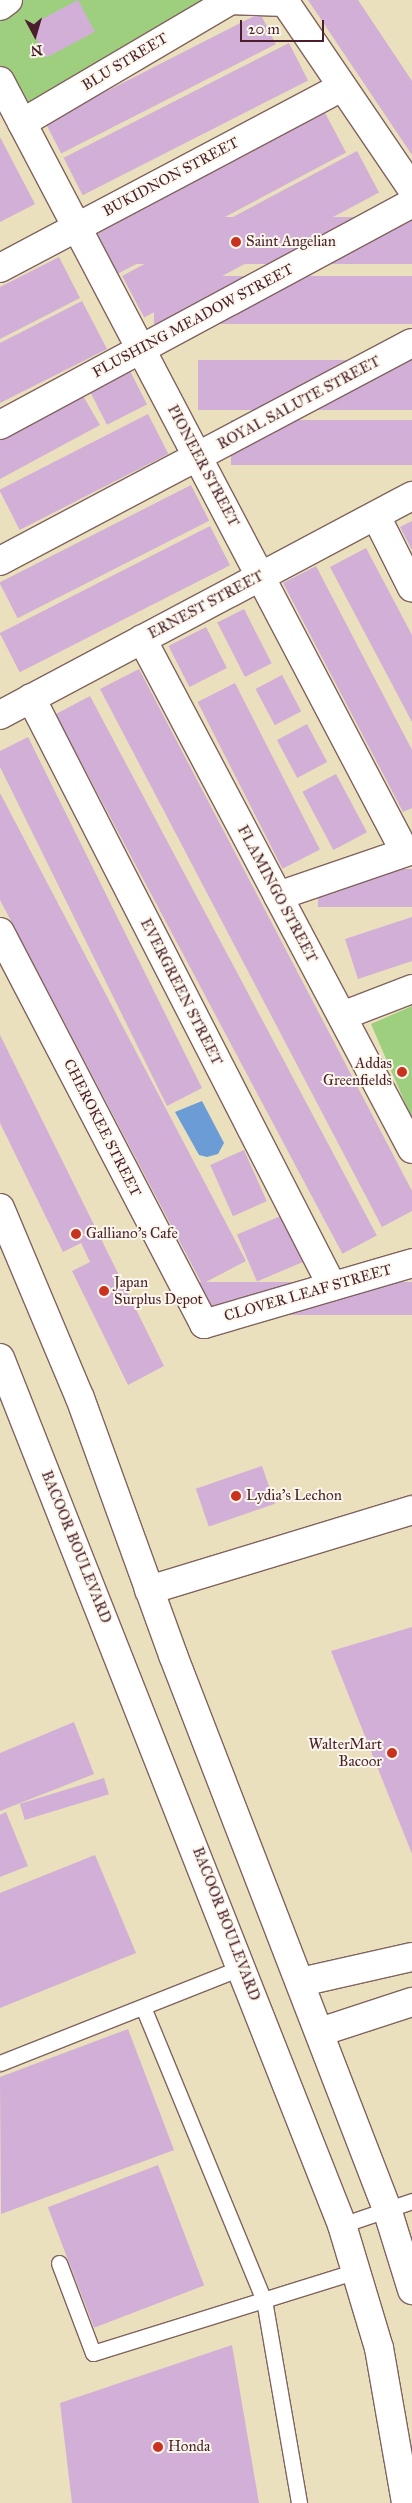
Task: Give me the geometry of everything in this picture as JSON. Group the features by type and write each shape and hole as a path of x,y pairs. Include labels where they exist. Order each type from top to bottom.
{"street":[{"path":"0,6 8,0"},
{"path":"228,0 285,2 412,189"},
{"name":"BLU STREET","path":"22,123 228,0"},
{"name":"PIONEER STREET","path":"0,81 261,576 409,851"},
{"name":"BUKIDNON STREET","path":"0,268 342,87"},
{"name":"FLUSHING MEADOW STREET","path":"0,425 412,204"},
{"name":"ROYAL SALUTE STREET","path":"0,561 412,343"},
{"name":"ERNEST STREET","path":"0,714 412,496"},
{"path":"376,516 412,588"},
{"name":"FLAMINGO STREET","path":"142,639 412,1149"},
{"name":"EVERGREEN STREET","path":"31,698 332,1286"},
{"path":"278,896 409,851"},
{"name":"CHEROKEE STREET","path":"0,932 204,1324"},
{"path":"342,1016 412,989"},
{"path":"0,1208 80,1398 149,1590 320,2032 400,2205 412,2290"},
{"name":"CLOVER LEAF STREET","path":"204,1324 412,1263"},
{"name":"BACOOR BOULEVARD","path":"0,1358 243,1968 342,2226 379,2348 406,2503"},
{"path":"149,1590 412,1510"},
{"path":"301,1982 412,1958"},
{"path":"320,2032 412,2002"}],"lane":[{"path":"0,2063 243,1968"},
{"path":"143,2007 264,2300 300,2503"},
{"path":"342,2226 400,2205"},
{"path":"59,2263 92,2353 356,2271"},
{"path":"392,2503 406,2503"}],"green space":[{"path":"8,0 227,0 22,123 0,81 0,6"},
{"name":"Addas Greenfields","path":"412,1006 412,1119 371,1024"}],"water":[{"path":"202,1101 224,1143 218,1154 207,1157 199,1155 175,1112"}],"building":[{"path":"78,0 95,32 46,58 29,26"},
{"path":"308,0 358,0 412,81 412,155"},
{"path":"260,13 276,44 61,154 45,122"},
{"path":"289,43 308,80 83,195 64,158"},
{"path":"324,111 346,152 118,274 96,232"},
{"path":"0,137 35,204 0,222"},
{"path":"357,151 379,192 144,317 122,276"},
{"path":"128,217 412,217 412,264 128,264"},
{"path":"59,257 80,298 0,339 0,287"},
{"path":"154,276 412,276 412,324 154,324"},
{"path":"82,301 107,349 0,403 0,343"},
{"path":"198,360 412,360 412,410 198,410"},
{"path":"128,367 147,404 107,425 88,387"},
{"path":"82,394 100,425 0,479 0,438"},
{"path":"148,414 168,454 20,530 0,489"},
{"path":"231,420 412,420 412,465 231,465"},
{"path":"191,485 209,521 18,618 0,582"},
{"path":"412,521 412,550 400,527"},
{"path":"210,526 230,565 20,672 0,633"},
{"path":"366,548 412,635 412,722 330,567"},
{"path":"316,566 412,750 412,808 403,812 283,583"},
{"path":"244,609 272,663 245,677 217,623"},
{"path":"206,627 227,668 189,687 169,646"},
{"path":"139,669 412,1191 412,1211 382,1227 100,689"},
{"path":"282,675 301,711 275,725 256,689"},
{"path":"235,683 320,850 282,869 198,702"},
{"path":"90,696 377,1235 342,1254 56,714"},
{"path":"307,724 327,762 297,778 277,740"},
{"path":"28,737 202,1088 167,1106 0,767 0,751"},
{"path":"336,774 367,832 333,850 302,792"},
{"path":"0,793 246,1261 202,1284 0,900"},
{"path":"318,869 412,869 412,907 318,907"},
{"path":"412,917 412,961 358,979 345,939"},
{"path":"0,1035 164,1366 128,1385 72,1271 90,1262 81,1243 63,1252 0,1123"},
{"path":"244,1150 267,1201 233,1216 210,1165"},
{"path":"283,1215 303,1262 257,1281 237,1235"},
{"path":"192,1282 412,1282 412,1315 192,1315"},
{"name":"Lydia's Lechon","path":"262,1466 275,1504 209,1527 196,1489"},
{"name":"WalterMart Bacoor","path":"412,1627 412,1854 331,1651"},
{"path":"74,1722 94,1774 0,1811 0,1753"},
{"path":"104,1778 109,1794 25,1820 20,1804"},
{"path":"6,1812 28,1866 0,1877 0,1815"},
{"path":"95,1855 136,1953 0,2008 0,1893"},
{"path":"128,2029 174,2150 1,2214 0,2077"},
{"path":"158,2165 204,2285 94,2328 48,2207"},
{"name":"Honda","path":"232,2345 259,2503 72,2503 60,2403"}],"place":[{"name":"Saint Angelian","path":"236,242"},
{"name":"Addas Greenfields","path":"402,1072"},
{"name":"Galliano's Cafe","path":"76,1234"},
{"name":"Japan Surplus Depot","path":"104,1291"},
{"name":"Lydia's Lechon","path":"236,1496"},
{"name":"WalterMart Bacoor","path":"392,1753"},
{"name":"Honda","path":"158,2447"}]}
